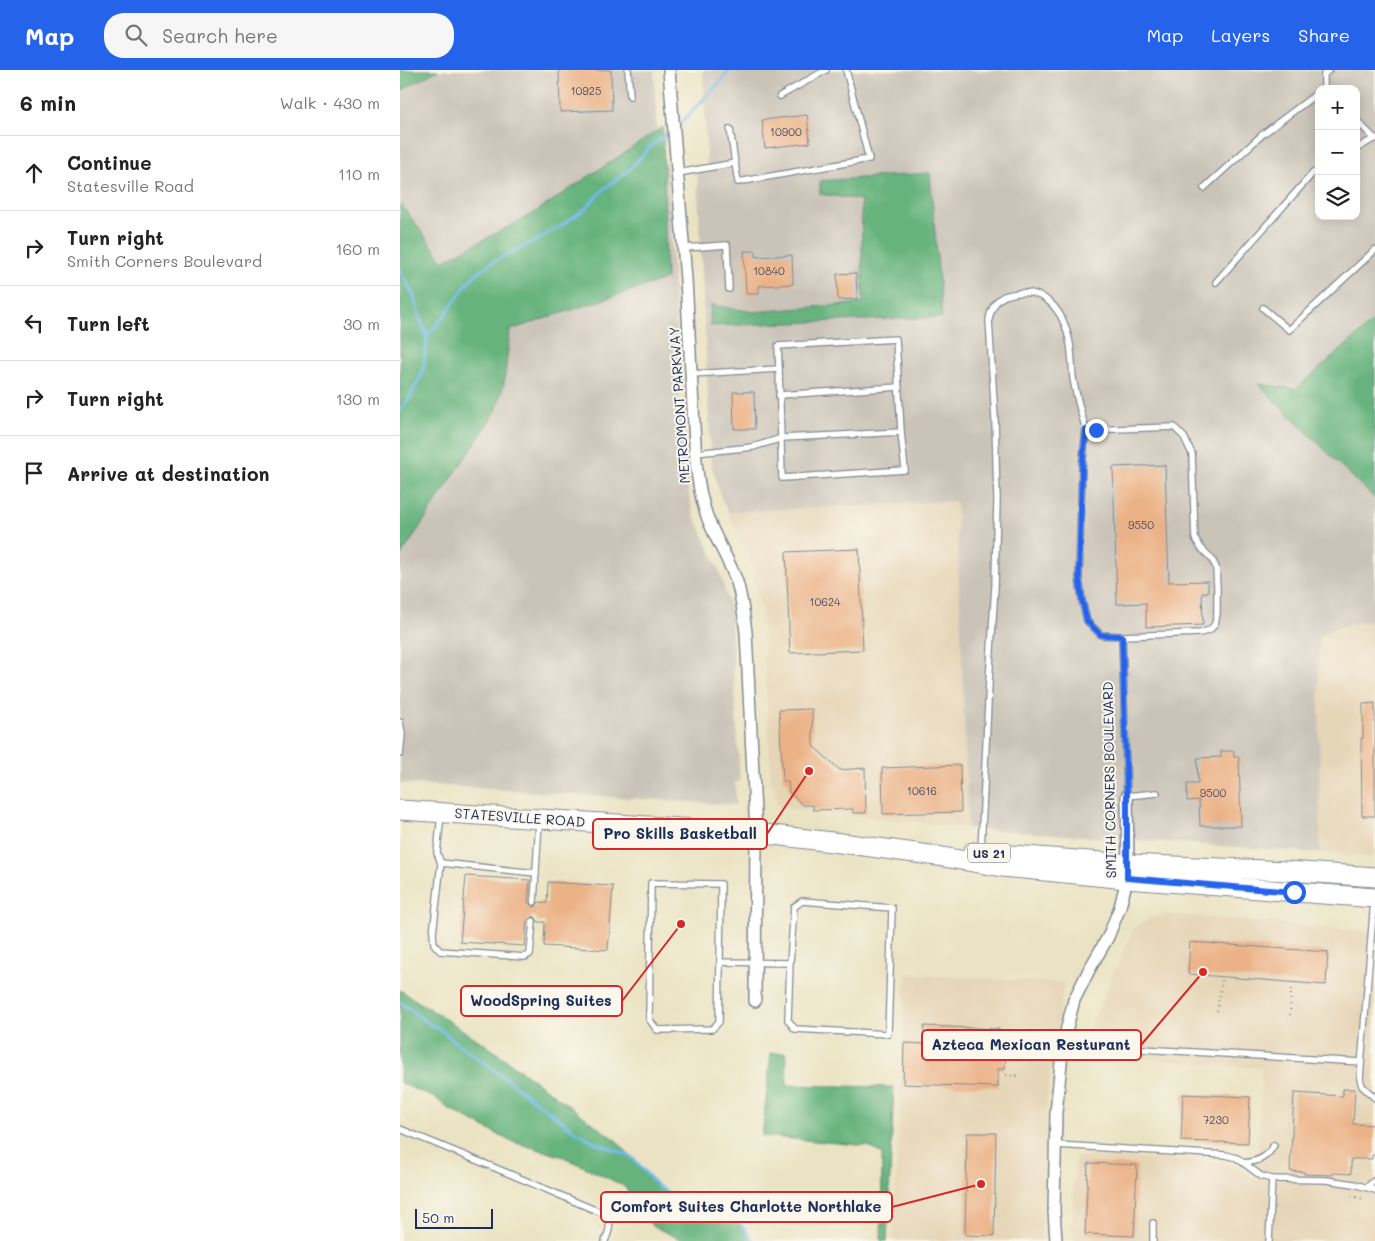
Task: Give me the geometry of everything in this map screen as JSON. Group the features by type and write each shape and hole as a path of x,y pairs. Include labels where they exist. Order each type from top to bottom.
{"main road":[{"name":"STATESVILLE ROAD","path":"400,810 756,833 937,856 1002,867 1127,871 1288,871 1375,877"},
{"name":"STATESVILLE ROAD","path":"849,844 981,852 1127,871 1375,898"}],"street":[{"name":"METROMONT PARKWAY","path":"669,70 684,248 698,482 709,520 736,581 742,600 746,632 756,833 755,1001"},
{"name":"SMITH CORNERS BOULEVARD","path":"1056,1241 1054,1211 1056,1113 1064,1039 1074,1000 1088,970 1108,937 1120,908 1127,871 1127,796"}],"lane":[{"path":"628,70 630,96"},
{"path":"780,96 826,70"},
{"path":"730,129 738,182 869,159 846,70"},
{"path":"1324,85 1324,74 1329,70"},
{"path":"1204,188 1263,134 1315,95"},
{"path":"1360,124 1375,138 1360,147"},
{"path":"678,173 735,164"},
{"path":"1216,282 1315,172"},
{"path":"684,248 727,245 730,289"},
{"path":"1263,308 1288,330 1375,250"},
{"path":"981,852 995,586 997,500 989,320 990,311 997,301 1017,292 1041,295 1055,306 1070,342 1077,398 1086,430 1082,468 1079,577 1087,621 1101,635 1122,636 1200,633 1210,630 1215,624 1217,614 1216,567 1211,558 1200,548 1195,538 1192,454 1184,437 1174,427 1086,430"},
{"path":"896,339 899,387 905,470 782,478 778,346 896,339"},
{"path":"691,374 779,369"},
{"path":"779,395 899,387"},
{"path":"696,453 753,447 782,438 901,432"},
{"name":"SMITH CORNERS BOULEVARD","path":"1122,636 1127,796"},
{"path":"400,722 402,734 400,754"},
{"path":"1127,796 1156,793"},
{"path":"441,812 437,853 441,863 433,934 434,944 440,951 525,957 530,954 533,921"},
{"path":"534,902 540,819"},
{"path":"441,863 536,873"},
{"path":"651,883 721,884 720,962 719,1022 712,1030 657,1030 649,1019 651,883"},
{"path":"1375,898 1360,1079 1362,1086 1375,1098"},
{"path":"802,901 892,908 888,1034 795,1030 788,1020 790,963 794,907 802,901"},
{"path":"720,962 790,963"},
{"path":"1064,1039 1108,1047 1361,1062"},
{"path":"400,1129 602,1213 609,1220 609,1229 605,1241"},
{"path":"1243,1163 1253,1162 1266,1156 1274,1145"},
{"path":"1056,1146 1215,1154 1237,1158 1261,1176 1272,1179 1326,1180 1354,1184 1375,1190"},
{"path":"1269,1241 1272,1179"},
{"path":"1367,1187 1375,1180"},
{"path":"1153,1223 1153,1241"}],"path":[{"path":"1217,1011 1222,980"},
{"path":"1290,1015 1291,984"},
{"path":"1008,1038 1023,1039 1030,1037"},
{"path":"1006,1075 1021,1076"},
{"path":"1351,1196 1364,1199"}],"shaded area":[{"path":"400,70 654,70 658,163 667,163 683,467 693,513 719,570 730,608 740,782 735,782 736,805 400,783"},
{"path":"703,70 1375,70 1375,621 1359,622 1333,629 1319,636 1320,853 968,828 956,501 728,512 721,498 711,463 697,168 707,167"},
{"path":"956,501 968,828 784,808 776,804 775,784 771,783 762,613 752,566 728,512"},
{"path":"1375,621 1375,857 1320,853 1319,636 1333,629 1359,622"},
{"path":"1167,914 1375,932 1375,1241 1076,1241 1072,1227 1075,1156 1224,1162 1257,1181 1262,1068 1085,1054 1087,1031 1135,927 1151,918"},
{"path":"906,974 1064,983 1047,1097 1041,1241 893,1241"}],"green space":[{"path":"400,70 438,70 400,91"},
{"path":"663,127 666,279 510,330 504,384 496,411 400,557 400,203 443,261 531,215"},
{"path":"930,173 942,317 710,326 711,305 754,312 863,303 861,200 820,194 820,181"},
{"path":"1375,320 1375,499 1258,384 1296,389"},
{"path":"400,990 486,1045 617,1141 657,1186 680,1198 722,1207 736,1218 753,1241 685,1241 652,1226 624,1186 564,1157 510,1141 446,1107 437,1099 400,1083"},
{"path":"771,1053 786,1053 787,1085 894,1087 887,1241 881,1241 882,1154 868,1146 762,1136"}],"building":[{"path":"559,70 611,70 612,110 560,112"},
{"path":"807,115 810,143 765,148 762,120"},
{"path":"744,251 756,251 756,257 792,255 793,284 759,286 759,294 746,294"},
{"path":"856,273 857,299 838,300 837,274"},
{"path":"733,392 754,392 755,429 734,429"},
{"path":"1165,465 1169,582 1208,581 1208,592 1202,593 1203,625 1146,627 1146,603 1117,604 1113,467"},
{"path":"859,549 863,650 790,653 786,552"},
{"path":"1375,703 1375,816 1362,816 1361,738 1363,738 1363,704"},
{"path":"812,709 813,746 840,770 865,768 866,813 853,813 853,809 813,810 813,805 803,805 789,792 788,781 783,781 779,710"},
{"path":"1221,751 1234,751 1234,757 1239,757 1241,826 1200,826 1199,800 1187,801 1187,784 1198,784 1197,758 1221,757"},
{"path":"960,765 961,812 883,814 882,768"},
{"path":"466,876 530,880 528,902 533,907 539,902 547,903 548,882 613,886 608,950 544,946 545,922 538,922 533,916 527,921 525,946 460,942"},
{"path":"1190,942 1328,952 1326,985 1188,974"},
{"path":"924,1026 999,1029 999,1049 1006,1049 1005,1069 998,1069 998,1087 903,1084 904,1043 924,1044"},
{"path":"1343,1089 1355,1089 1353,1124 1375,1125 1375,1155 1372,1155 1372,1159 1351,1159 1351,1174 1304,1174 1304,1172 1290,1171 1294,1093 1343,1096"},
{"path":"1183,1094 1250,1097 1248,1143 1181,1141"},
{"path":"967,1133 996,1133 994,1236 965,1235"},
{"path":"1088,1163 1137,1165 1134,1236 1085,1234"}],"waterway":[{"path":"680,124 729,70"},
{"path":"427,335 442,319 478,272 496,260 537,240 586,208 605,188 628,171 651,146 667,134"},
{"path":"400,270 414,296 420,319 427,335 422,374 400,411"},
{"path":"400,1002 431,1025 439,1028 573,1130 596,1143 626,1154 634,1159 657,1186 680,1198 722,1207 736,1218 753,1241"}],"place":[{"name":"Pro Skills Basketball","path":"809,771"},
{"name":"WoodSpring Suites","path":"681,924"},
{"name":"Azteca Mexican Resturant","path":"1203,972"},
{"name":"Comfort Suites Charlotte Northlake","path":"981,1184"}],"route":[{"path":"1096,430 1086,430 1082,468 1079,577 1087,621 1101,635 1122,636 1127,796 1127,878 1294,892"}]}
